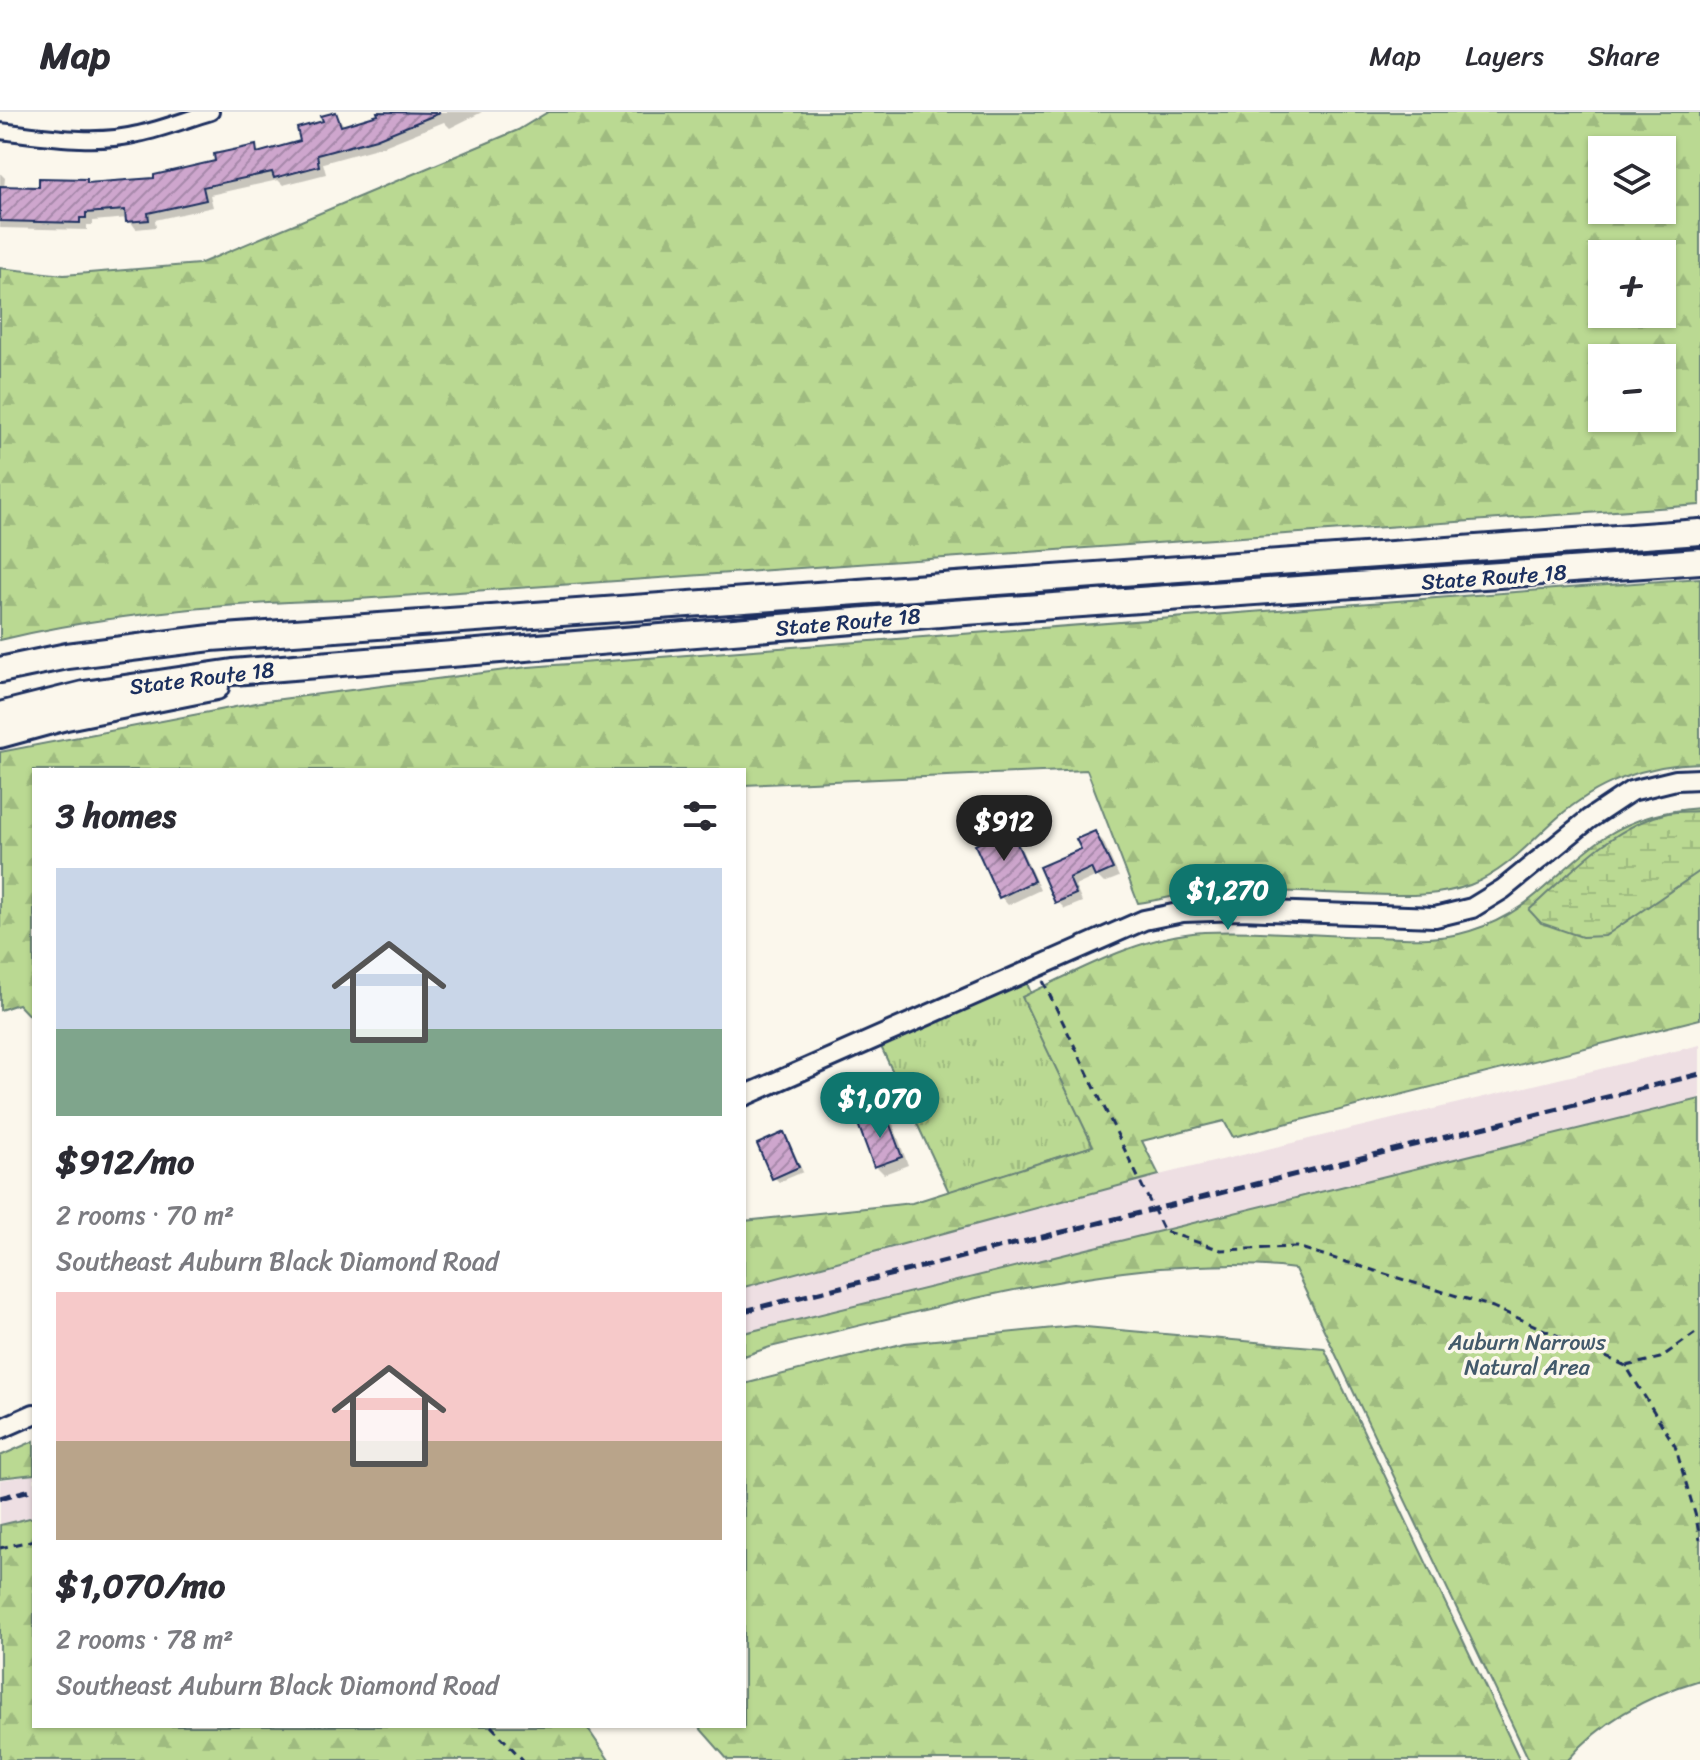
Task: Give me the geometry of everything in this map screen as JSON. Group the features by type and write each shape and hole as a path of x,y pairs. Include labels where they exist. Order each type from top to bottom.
{"highway":[{"name":"State Route 18","path":"0,670 67,656 211,638 1700,532"},
{"name":"State Route 18","path":"0,715 84,694 166,680 297,667 952,613 1700,561"},
{"path":"0,735 66,717 178,697 297,667"}],"main road":[{"path":"746,1095 1144,920 1183,912 1240,910 1435,917 1472,908 1503,889 1589,819 1631,791 1676,780 1700,779"},
{"path":"0,1429 32,1415"}],"street":[{"path":"0,131 101,139 137,135 211,112"}],"path":[{"path":"1036,966 1164,1231 1221,1250 1297,1247 1493,1307 1626,1366 1675,1446 1700,1540"},
{"path":"1626,1366 1660,1358 1700,1330"},
{"path":"0,1548 32,1540"},
{"path":"493,1728 523,1760"}],"shaded area":[{"path":"1700,1045 1700,1099 746,1333 746,1286 1159,1175"},
{"path":"32,1475 32,1517 0,1525 0,1480"}],"green space":[{"path":"548,112 1700,112 1700,505 214,607 128,616 0,640 0,268 64,275 199,264 518,130"},
{"path":"1700,578 1700,763 1661,767 1605,786 1571,806 1494,873 1457,889 1403,895 1212,890 1138,903 1087,770 746,785 746,768 32,768 32,1019 18,1004 0,1010 0,752 266,701 528,667"},
{"path":"1700,808 1700,1019 1233,1137 1224,1121 1142,1141 1159,1175 746,1286 746,1221 912,1203 1093,1146 1022,997 1110,956 1180,935 1246,931 1422,938 1470,931 1493,922 1529,901 1608,835 1630,823"},
{"path":"1700,811 1700,871 1605,936 1582,937 1541,923 1529,910 1593,852 1629,828 1668,813"},
{"path":"1022,971 1093,1146 949,1192 876,1036"},
{"name":"Auburn Narrows Natural Area","path":"1700,1099 1700,1680 1663,1693 1628,1711 1596,1733 1568,1760 1529,1760 1295,1269 1245,1265 1194,1266 1062,1281 915,1312 746,1355 746,1333"},
{"path":"1074,1326 1324,1348 1520,1760 728,1760 700,1728 746,1728 746,1383 905,1343"},
{"path":"32,1442 32,1474 0,1478 0,1456"},
{"path":"32,1517 32,1728 587,1728 609,1760 0,1760 0,1525"}],"building":[{"path":"336,112 341,126 378,115 377,112 440,113 376,139 317,155 319,166 274,178 272,172 203,187 206,200 148,213 149,220 126,222 125,210 86,213 86,218 80,218 80,223 0,221 0,186 39,187 39,178 87,179 87,183 154,178 154,175 215,161 214,154 256,145 257,153 300,141 297,128 323,121 321,116"},
{"path":"1010,828 1034,881 999,898 975,845"},
{"path":"1095,831 1113,869 1095,877 1091,868 1069,878 1076,894 1055,903 1039,867 1081,849 1076,839"},
{"path":"840,1083 846,1097 831,1104 825,1090"},
{"path":"886,1114 902,1157 874,1167 858,1124"},
{"path":"784,1132 799,1167 772,1179 757,1144"}],"railway":[{"path":"746,1311 1700,1074"},
{"path":"0,1498 32,1490"}]}
